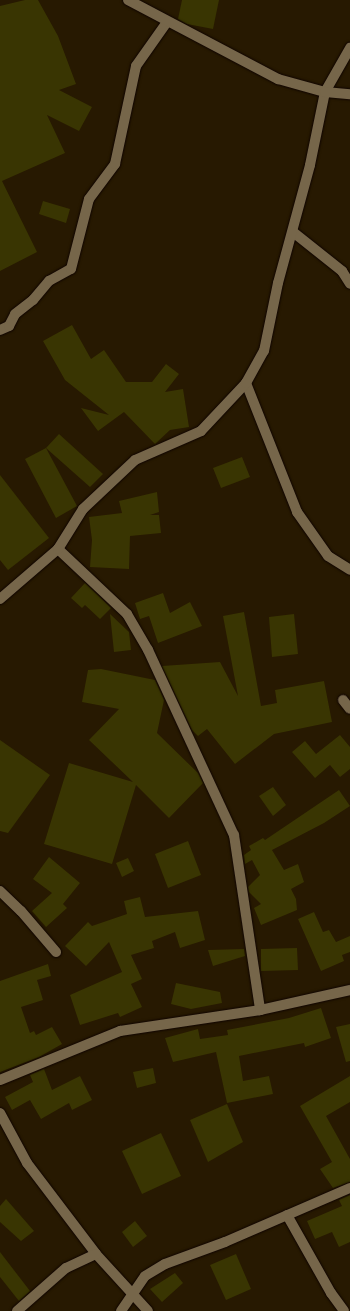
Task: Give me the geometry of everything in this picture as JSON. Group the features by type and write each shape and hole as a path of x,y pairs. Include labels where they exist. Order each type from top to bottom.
{"street":[{"path":"128,0 167,22 278,79 325,92 350,94"},
{"path":"0,330 8,326 15,314 33,300 49,281 72,269 89,199 115,164 136,66 167,22"},
{"path":"0,599 58,549 83,509 135,460 200,431 246,383 264,351 278,283 293,232 325,92 350,48"},
{"path":"293,232 342,271 350,284"},
{"path":"246,383 297,512 328,556 350,570"},
{"path":"58,549 127,614 148,650 234,835 260,1010"},
{"path":"343,700 350,709"},
{"path":"0,891 21,911 56,952"},
{"path":"0,1080 120,1032 260,1010 350,990"},
{"path":"0,1113 28,1164 96,1254 148,1311"},
{"path":"121,1311 131,1294 145,1276 165,1264 350,1188"},
{"path":"287,1215 331,1293 344,1311"},
{"path":"17,1311 66,1268 96,1254"}],"building":[{"path":"25,0 38,0 58,36 76,84 59,90 92,107 79,131 47,115 65,153 2,181 37,252 0,271 0,6"},
{"path":"182,0 219,0 213,29 187,24 178,19"},
{"path":"43,201 70,209 66,223 39,214"},
{"path":"72,325 91,359 104,350 126,382 152,382 166,364 179,374 165,392 183,389 189,427 170,430 155,444 124,412 98,431 81,408 109,415 65,380 43,341"},
{"path":"59,434 103,474 90,487 46,448"},
{"path":"46,448 77,506 56,518 25,459"},
{"path":"242,457 250,477 221,488 213,468"},
{"path":"0,475 49,538 8,570 0,560"},
{"path":"157,492 159,512 150,515 159,515 161,533 130,536 129,569 90,567 92,540 89,517 122,513 119,501"},
{"path":"85,583 111,608 100,619 85,605 82,608 71,598"},
{"path":"163,593 170,613 190,602 202,626 158,643 149,616 140,619 135,603"},
{"path":"244,612 261,706 277,703 275,690 324,681 332,722 274,734 235,764 207,729 198,736 192,730 162,666 220,662 238,696 223,616"},
{"path":"110,614 129,632 131,650 114,652"},
{"path":"294,614 298,654 272,657 269,617"},
{"path":"101,669 155,680 164,700 157,733 198,773 203,783 169,818 136,785 112,864 44,844 69,763 133,782 89,740 119,709 82,702 88,670"},
{"path":"340,735 350,747 350,769 340,777 330,765 315,778 292,752 305,741 316,754"},
{"path":"0,740 50,775 8,833 0,831"},
{"path":"273,787 286,805 273,816 259,796"},
{"path":"339,790 350,806 324,823 272,850 284,870 298,864 304,882 291,889 296,899 297,910 261,925 254,908 261,904 249,892 248,887 260,875 252,860 245,864 244,855 251,850 249,846 263,838 265,840"},
{"path":"188,841 201,875 168,888 155,854"},
{"path":"49,857 80,883 63,904 67,908 46,927 32,911 52,893 33,879"},
{"path":"128,858 134,871 122,877 116,863"},
{"path":"140,897 145,917 198,911 205,940 180,948 175,932 152,941 154,948 131,955 142,979 131,984 142,1007 120,1017 118,1013 80,1025 70,995 122,972 109,942 86,966 65,946 88,922 92,926 127,914 124,901"},
{"path":"314,912 323,932 329,930 336,942 350,936 350,952 342,955 344,961 321,971 298,919"},
{"path":"297,948 298,970 261,971 261,949"},
{"path":"244,949 245,956 213,966 208,950"},
{"path":"48,964 51,976 37,980 43,1000 21,1007 30,1033 34,1031 36,1035 52,1027 62,1044 39,1057 0,1072 0,981"},
{"path":"176,983 220,992 222,1003 191,1009 171,1004"},
{"path":"321,1008 331,1038 305,1047 304,1043 239,1056 243,1081 269,1076 273,1094 227,1103 216,1052 173,1062 165,1038 198,1029 200,1039 228,1035 227,1030 289,1018"},
{"path":"350,1024 350,1061 346,1062 336,1027"},
{"path":"153,1068 156,1083 137,1088 133,1072"},
{"path":"44,1069 52,1090 80,1076 92,1100 72,1110 69,1103 41,1119 30,1100 12,1110 5,1097 33,1082 30,1075"},
{"path":"350,1076 350,1102 326,1116 350,1159 350,1182 333,1188 320,1169 332,1162 300,1106"},
{"path":"227,1104 243,1142 208,1162 190,1120"},
{"path":"161,1133 181,1176 142,1194 122,1151"},
{"path":"350,1195 350,1242 339,1247 332,1232 315,1239 307,1221 342,1206 339,1200"},
{"path":"6,1199 34,1231 21,1241 0,1222 0,1206"},
{"path":"135,1221 147,1236 133,1247 122,1232"},
{"path":"0,1252 30,1291 19,1301 0,1277"},
{"path":"236,1254 251,1289 226,1300 210,1265"},
{"path":"175,1273 183,1283 162,1302 150,1289"}]}
